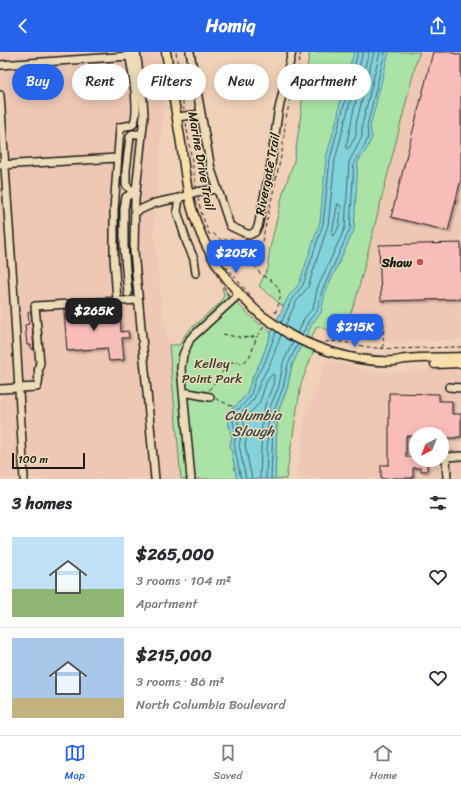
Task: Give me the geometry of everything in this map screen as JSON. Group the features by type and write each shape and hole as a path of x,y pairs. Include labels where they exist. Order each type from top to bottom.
{"main road":[{"path":"166,52 181,117 197,222 207,247 217,265 239,294 261,314 282,329 335,353 356,358 394,361 405,364 461,363"},
{"path":"394,361 405,359 461,358"}],"street":[{"path":"64,52 64,60"},
{"path":"190,52 211,169 231,227 247,235 254,234 257,229 271,164 278,113 292,52"},
{"path":"0,65 131,53"},
{"path":"131,53 144,109 136,191 134,251 155,479"},
{"path":"117,301 114,257 114,210 120,126 132,125 135,123 137,110 131,53"},
{"path":"0,95 2,165 19,387 24,479"},
{"path":"181,117 201,114"},
{"path":"136,191 126,185 126,170 130,137 132,134 142,134"},
{"path":"2,165 117,158"},
{"path":"135,212 155,203 218,189"},
{"path":"128,293 124,246 124,210 126,197 136,191"},
{"path":"179,198 177,212 194,260 196,273"},
{"path":"191,479 183,392 182,362 187,344 193,336 239,294"},
{"path":"0,389 37,387 39,383 35,306 138,300"},
{"path":"449,388 461,388"},
{"path":"183,392 208,397"},
{"path":"449,455 461,456"},
{"path":"446,467 447,479"}],"path":[{"name":"Marine Drive Trail","path":"176,52 181,117 193,194 209,234 214,234 222,241"},
{"name":"Rivergate Trail","path":"252,250 260,246 262,242 281,160 287,113 301,52"},
{"path":"252,297 223,261 222,241 233,238 244,248 252,250 254,262 258,271 276,285 280,292 279,304 274,315"},
{"path":"383,348 384,320"},
{"path":"234,407 208,397 210,388 214,385 230,362 243,362 247,360 263,326 268,322"},
{"path":"223,334 238,338 258,336"},
{"path":"322,343 338,341 362,347 383,348 461,347"}],"shaded area":[{"path":"0,52 158,52 160,64 137,64 137,100 163,100 154,231 163,319 169,345 181,479 0,479"},
{"path":"420,52 461,52 461,340 381,342 342,335 356,299"},
{"path":"326,360 375,372 461,369 461,479 299,479 297,472 305,417"}],"green space":[{"path":"310,52 420,52 356,299 342,335 317,326 311,339 277,320 284,307 259,286 269,266 270,248 283,193 294,161 302,100 371,100 371,64 308,64"},
{"name":"Kelley Point Park","path":"222,287 247,313 271,333 246,395 229,411 228,421 232,438 230,444 237,479 181,479 169,345 179,345 187,332 221,302 224,295"},
{"path":"301,345 314,350 301,384 286,479 275,479 279,409 287,389 292,365"}],"water":[{"name":"Columbia Slough","path":"354,52 389,52 370,127 372,137 368,147 358,162 354,230 325,293 321,313 313,322 292,365 287,389 279,409 275,479 237,479 230,444 232,437 228,421 229,411 246,395 271,333 288,297 299,284 320,222 326,158 338,115 340,100 371,100 371,64 351,64"}],"building":[{"path":"433,52 449,52 461,55 461,179 448,231 391,217"},
{"name":"Shaw","path":"461,243 461,299 381,301 379,245"},
{"path":"104,307 105,319 120,318 121,332 128,331 129,338 122,338 124,360 109,361 107,348 67,351 64,310"},
{"path":"28,312 31,312 34,349 31,349 31,345 27,345 25,325 29,324"},
{"path":"389,393 439,394 439,401 452,401 452,414 461,414 461,437 449,438 449,427 409,427 409,436 406,436 406,457 409,457 409,467 427,467 427,471 421,471 421,468 413,468 413,478 381,479 381,465 389,465"}],"place":[{"name":"Shaw","path":"420,262"}]}
